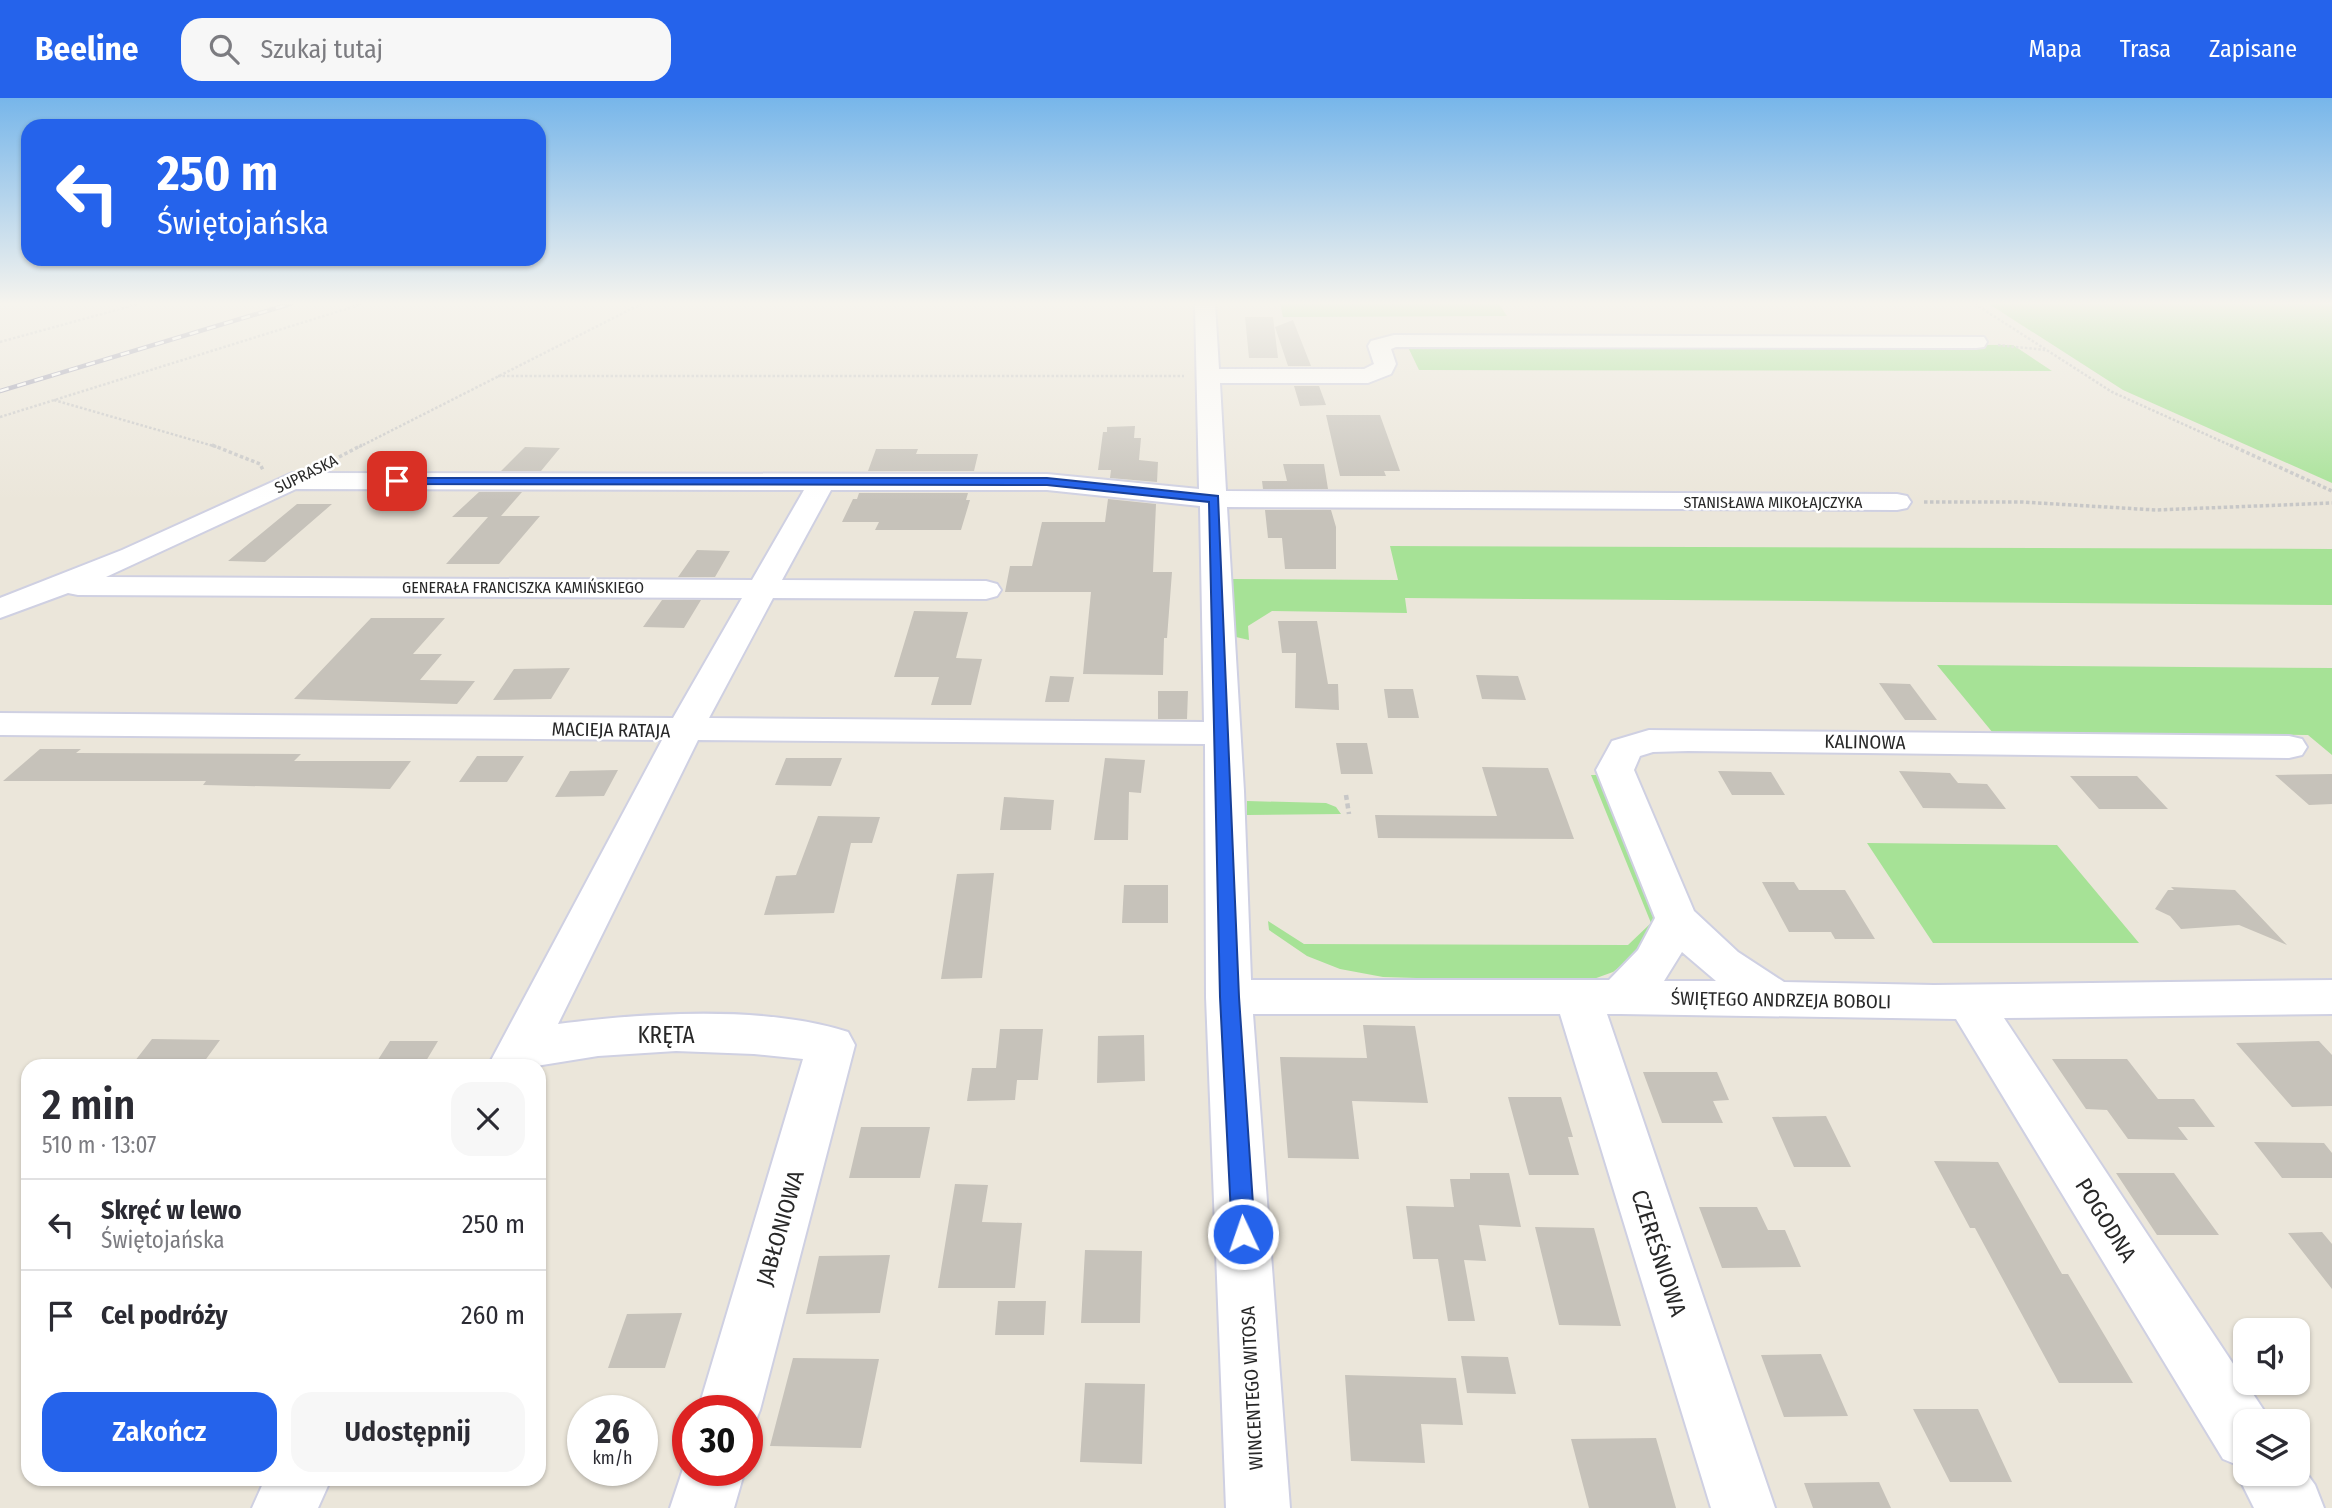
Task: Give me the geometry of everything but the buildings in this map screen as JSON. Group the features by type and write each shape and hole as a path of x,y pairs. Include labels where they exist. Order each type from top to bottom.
{"street":[{"name":"WINCENTEGO WITOSA","path":"1209,370 1229,997 1258,1508"},
{"path":"1209,376 1358,377 1377,374 1380,370"},
{"name":"STANISŁAWA MIKOŁAJCZYKA","path":"292,481 1047,482 1214,499 1897,502"},
{"name":"SUPRASKA","path":"0,608 60,586 190,530 292,481"},
{"path":"517,1057 684,731 822,481"},
{"name":"GENERAŁA FRANCISZKA KAMIŃSKIEGO","path":"60,586 986,590"},
{"name":"MACIEJA RATAJA","path":"0,724 1222,733"},
{"name":"KALINOWA","path":"1779,1001 1740,979 1706,951 1676,918 1615,770 1625,749 1649,741 2289,747"},
{"path":"1599,997 1650,969 1667,944 1676,918"},
{"name":"ŚWIĘTEGO ANDRZEJA BOBOLI","path":"1229,997 1599,997 1779,1001 2332,997"},
{"name":"CZEREŚNIOWA","path":"1599,997 1629,1161 1744,1508"},
{"name":"POGODNA","path":"1969,1001 2233,1418"},
{"name":"KRĘTA","path":"517,1057 574,1038 618,1034 751,1035 792,1038 831,1045"},
{"name":"JABŁONIOWA","path":"733,1395 831,1045"},
{"path":"284,1508 295,1486"},
{"path":"702,1508 708,1486"},
{"path":"2277,1486 2292,1508"}],"path":[{"path":"0,417 151,370"},
{"name":"SUPRASKA","path":"292,481 510,370"},
{"path":"2077,370 2112,392 2332,491"},
{"path":"498,376 1209,376"},
{"path":"54,400 229,450 260,464 267,475 292,481"},
{"path":"1897,502 2022,502 2156,510 2332,503"},
{"path":"1346,795 1349,814"}],"green space":[{"path":"1419,370 2050,370 2052,371"},
{"path":"2092,370 2332,370 2332,483 2123,390"},
{"path":"1390,546 2332,549 2332,605 1405,598 1407,613 1272,611 1248,626 1249,640 1236,637 1232,579 1398,580"},
{"path":"1937,665 2332,668 2332,755 2308,735 1993,733"},
{"path":"1591,775 1597,775 1632,842 1658,924 1640,951 1613,972 1588,981 1551,982 1383,977 1340,969 1307,956 1269,930 1268,921 1304,944 1628,945 1651,923"},
{"path":"1247,801 1326,803 1336,807 1341,814 1247,815"},
{"path":"1867,843 2057,845 2139,943 1933,943"}],"railway":[{"path":"0,391 71,370"}],"route":[{"path":"397,481 1047,482 1214,499 1225,790 1229,997 1243,1234"}]}
